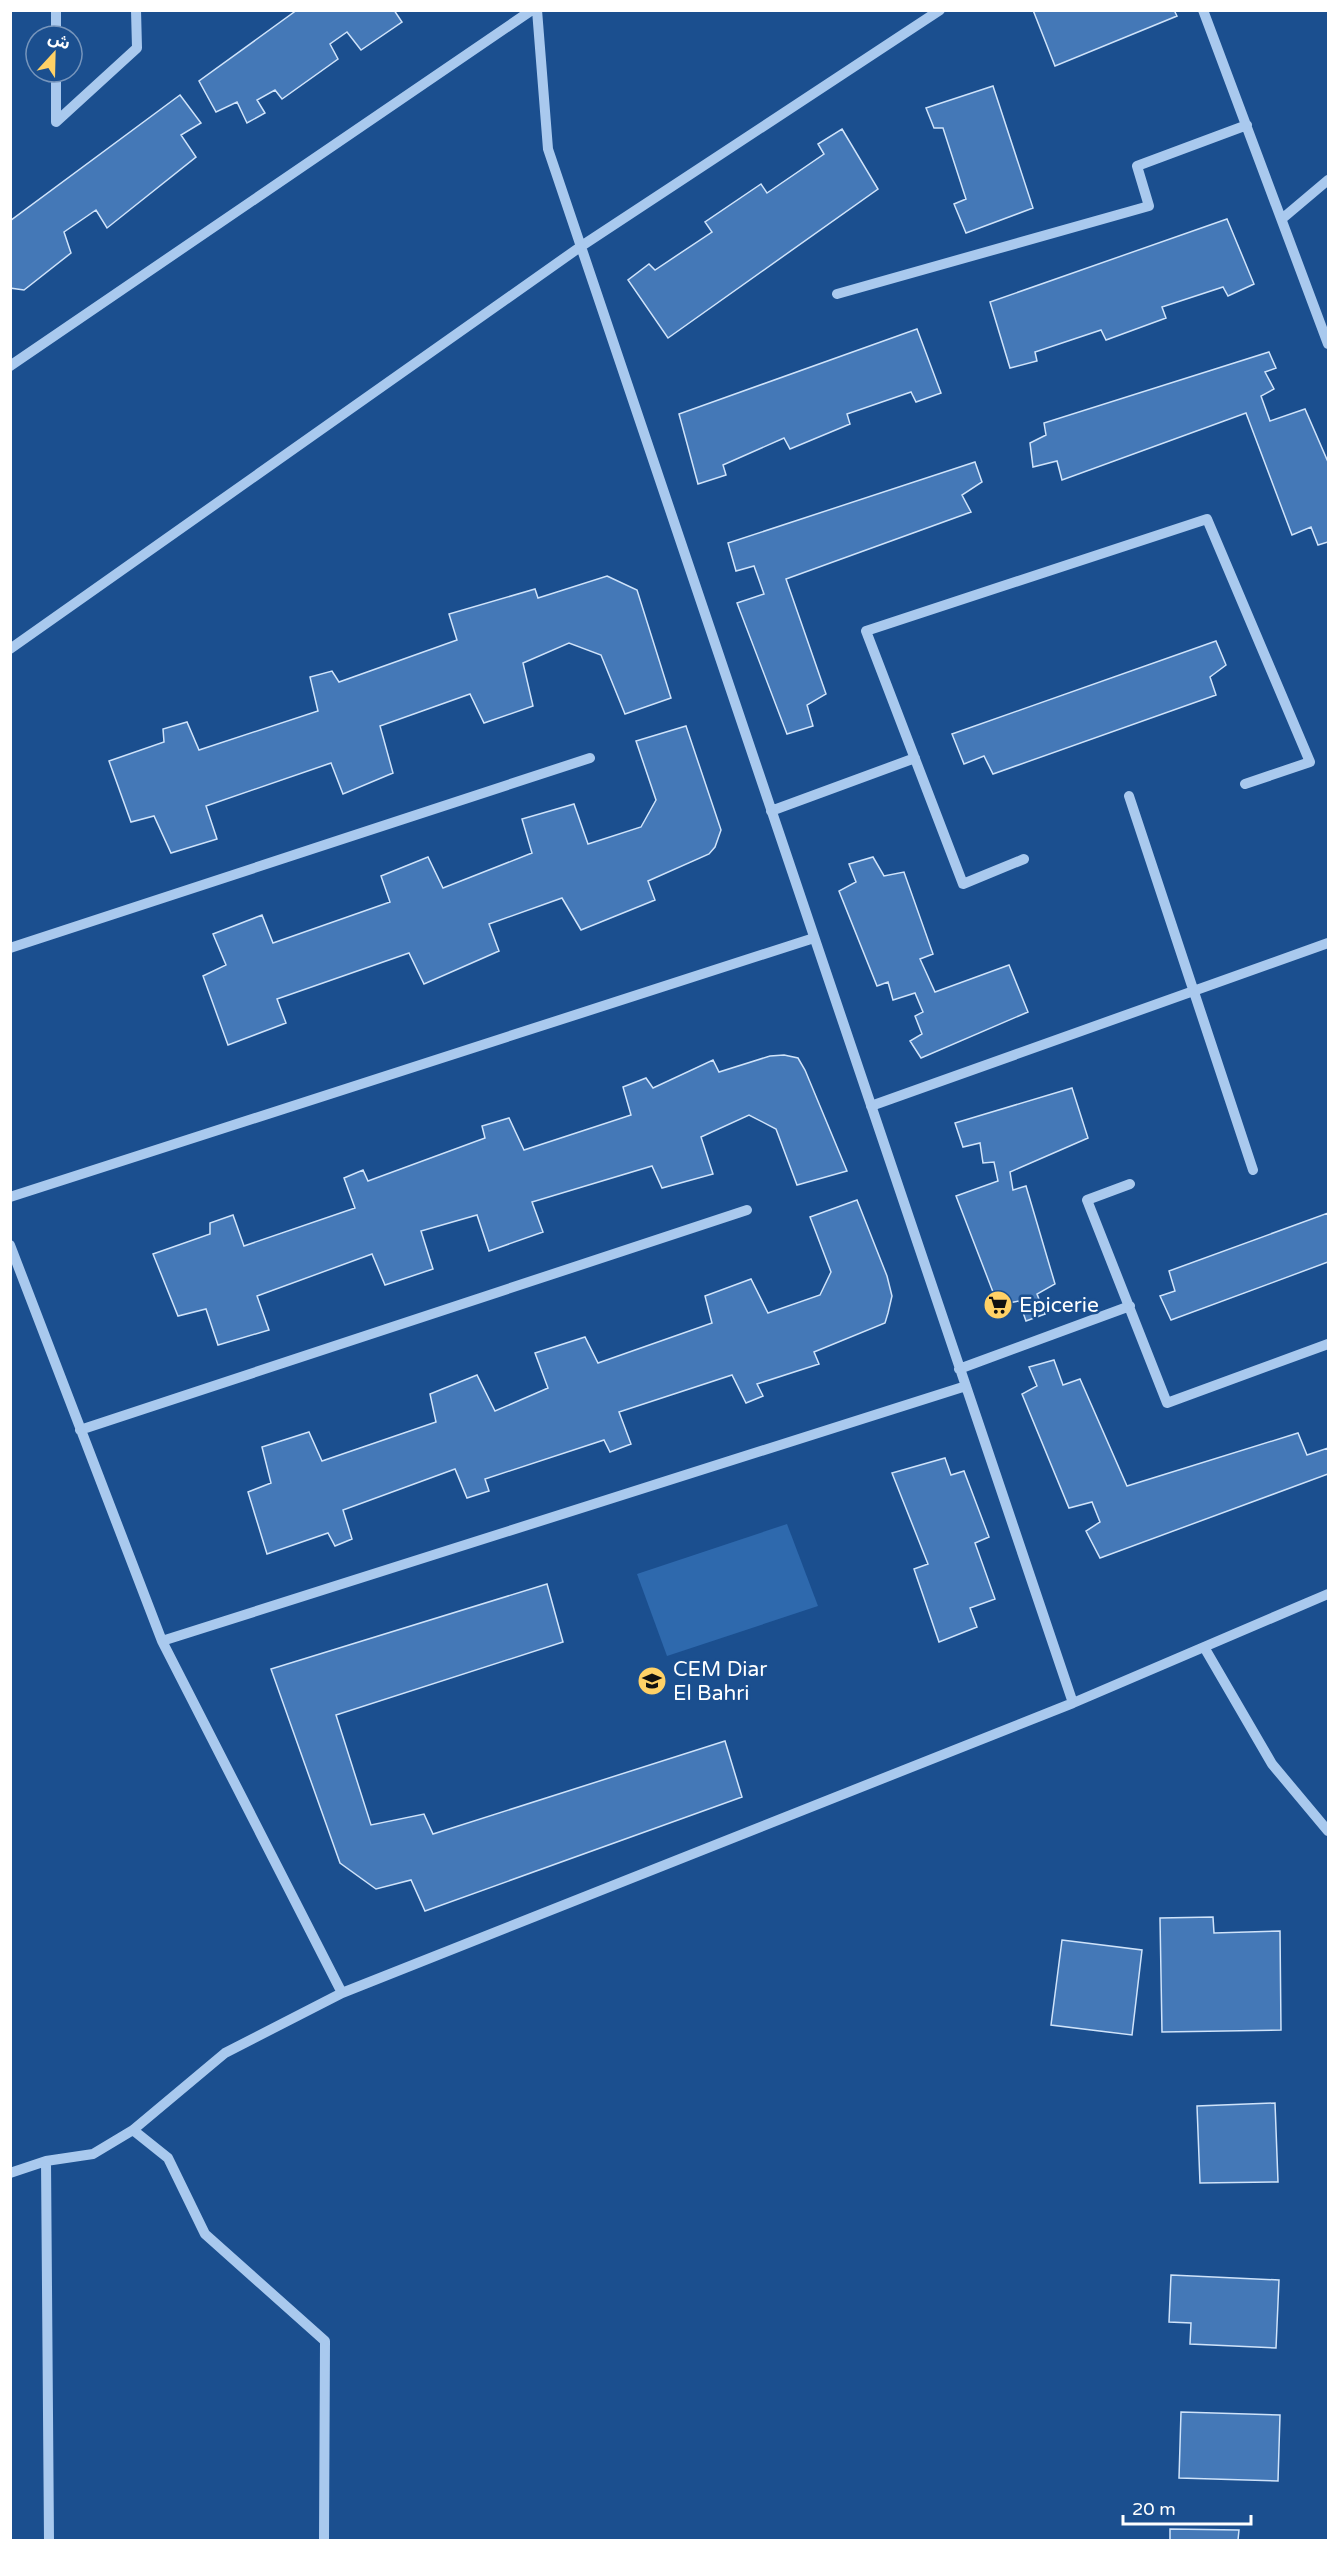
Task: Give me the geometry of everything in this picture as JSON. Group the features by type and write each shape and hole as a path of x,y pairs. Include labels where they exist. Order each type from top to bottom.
{"street":[{"path":"56,84 56,122 137,48 136,10"},
{"path":"10,366 532,10"},
{"path":"537,10 548,149 1073,1704"},
{"path":"10,650 580,247 940,10"},
{"path":"1203,10 1329,344"},
{"path":"837,294 1149,206 1137,166 1247,125"},
{"path":"1283,219 1329,180"},
{"path":"1024,859 963,884 866,631 1207,519 1310,762 1245,784"},
{"path":"10,948 590,758"},
{"path":"771,811 915,758"},
{"path":"1130,796 1253,1170"},
{"path":"10,1197 814,938"},
{"path":"871,1106 1329,943"},
{"path":"1130,1184 1087,1200 1167,1402 1329,1344"},
{"path":"80,1430 747,1210"},
{"path":"10,1245 162,1641 342,1993"},
{"path":"959,1369 1130,1306"},
{"path":"162,1641 966,1386"},
{"path":"10,2173 46,2161 93,2154 133,2130 225,2053 342,1993 1073,1704 1329,1594"},
{"path":"1204,1647 1272,1764 1329,1831"},
{"path":"133,2130 168,2158 205,2234 325,2341 324,2541"},
{"path":"46,2161 49,2541"}],"shaded area":[{"path":"787,1524 818,1606 667,1656 637,1574"}],"building":[{"path":"297,10 394,10 402,22 361,50 347,32 330,44 338,59 282,99 275,90 257,100 265,113 247,123 237,102 216,112 199,81"},
{"path":"1033,10 1174,10 1177,16 1055,66"},
{"path":"993,86 1033,208 966,233 954,204 966,199 943,128 934,128 926,108"},
{"path":"180,95 201,123 181,135 196,157 107,228 96,210 64,232 71,253 24,290 10,288 10,221"},
{"path":"842,129 878,189 668,338 628,280 649,264 655,270 712,232 705,222 761,184 767,193 824,154 818,144"},
{"path":"1227,219 1254,284 1228,296 1223,287 1162,307 1166,318 1106,340 1101,330 1035,352 1037,361 1010,368 990,302"},
{"path":"917,329 941,393 916,402 911,392 847,414 850,424 790,449 784,438 723,465 726,475 698,484 679,414"},
{"path":"1269,352 1276,368 1265,372 1274,389 1261,396 1270,421 1305,409 1328,462 1328,542 1318,545 1311,527 1292,535 1246,413 1062,480 1057,461 1033,467 1030,443 1046,435 1044,423"},
{"path":"975,462 982,482 962,495 971,512 786,579 826,694 807,705 813,726 787,734 737,603 764,594 754,566 736,571 728,543"},
{"path":"607,576 637,590 671,698 625,714 601,655 569,643 523,663 533,706 484,723 470,694 380,726 393,773 343,794 331,763 206,806 217,839 171,853 154,816 131,822 109,761 164,742 163,729 187,722 199,750 318,711 310,677 332,671 339,682 457,640 449,614 535,589 538,598"},
{"path":"1216,641 1226,665 1210,677 1216,695 993,774 984,756 964,764 952,734"},
{"path":"686,726 721,830 715,847 709,854 648,881 655,900 581,930 562,898 489,924 499,951 424,984 409,953 277,999 286,1023 228,1045 203,976 226,965 213,934 262,915 273,943 390,902 381,876 428,857 443,888 532,853 522,819 574,804 588,844 641,827 656,800 636,741"},
{"path":"873,857 884,876 904,872 933,954 920,959 935,992 1009,965 1028,1012 921,1058 910,1041 922,1034 915,1016 923,1012 915,993 893,1000 888,982 877,986 839,891 856,882 849,864"},
{"path":"784,1055 798,1058 805,1070 847,1171 797,1185 776,1129 749,1115 701,1137 713,1174 662,1188 652,1166 532,1202 543,1232 489,1251 477,1215 421,1231 433,1269 385,1285 372,1254 257,1296 269,1330 218,1345 206,1309 178,1316 153,1254 210,1234 210,1223 233,1215 244,1246 355,1208 344,1178 363,1170 368,1181 485,1138 482,1126 509,1118 524,1150 631,1115 623,1087 646,1078 653,1088 713,1060 719,1072 770,1056"},
{"path":"1072,1088 1088,1138 1010,1172 1013,1190 1026,1186 1055,1284 1037,1294 1045,1314 1026,1321 1019,1301 998,1305 956,1196 998,1181 994,1162 983,1163 980,1143 963,1147 955,1123"},
{"path":"857,1200 887,1276 892,1296 885,1323 814,1352 819,1364 757,1384 763,1396 746,1403 732,1375 619,1412 631,1444 610,1452 604,1440 485,1479 489,1491 467,1498 455,1469 343,1510 352,1539 335,1546 328,1533 267,1554 248,1492 271,1483 262,1447 309,1432 322,1461 436,1422 430,1394 477,1375 495,1411 548,1388 535,1353 585,1337 598,1363 712,1323 705,1296 751,1279 768,1313 820,1295 831,1272 810,1217"},
{"path":"1328,1213 1328,1262 1171,1320 1160,1296 1175,1291 1169,1271"},
{"path":"1054,1360 1063,1385 1080,1379 1127,1486 1298,1433 1307,1455 1328,1448 1328,1474 1100,1558 1086,1531 1100,1522 1092,1502 1069,1508 1022,1394 1037,1386 1029,1367"},
{"path":"945,1458 951,1475 964,1471 989,1537 975,1543 995,1599 970,1608 977,1627 939,1642 914,1569 928,1564 892,1473"},
{"path":"547,1584 563,1642 336,1715 371,1825 424,1814 433,1834 725,1741 742,1797 425,1911 411,1880 376,1889 340,1863 271,1669"},
{"path":"1213,1917 1214,1933 1280,1931 1281,2030 1162,2032 1160,1918"},
{"path":"1062,1940 1142,1950 1132,2035 1051,2025"},
{"path":"1275,2103 1278,2182 1200,2183 1197,2106"},
{"path":"1171,2275 1279,2280 1276,2348 1190,2344 1191,2323 1169,2322"},
{"path":"1181,2412 1280,2415 1278,2481 1179,2478"},
{"path":"1170,2529 1239,2530 1238,2540 1170,2540"}],"place":[{"name":"Epicerie","path":"998,1305"},
{"name":"CEM Diar El Bahri","path":"652,1681"}]}
